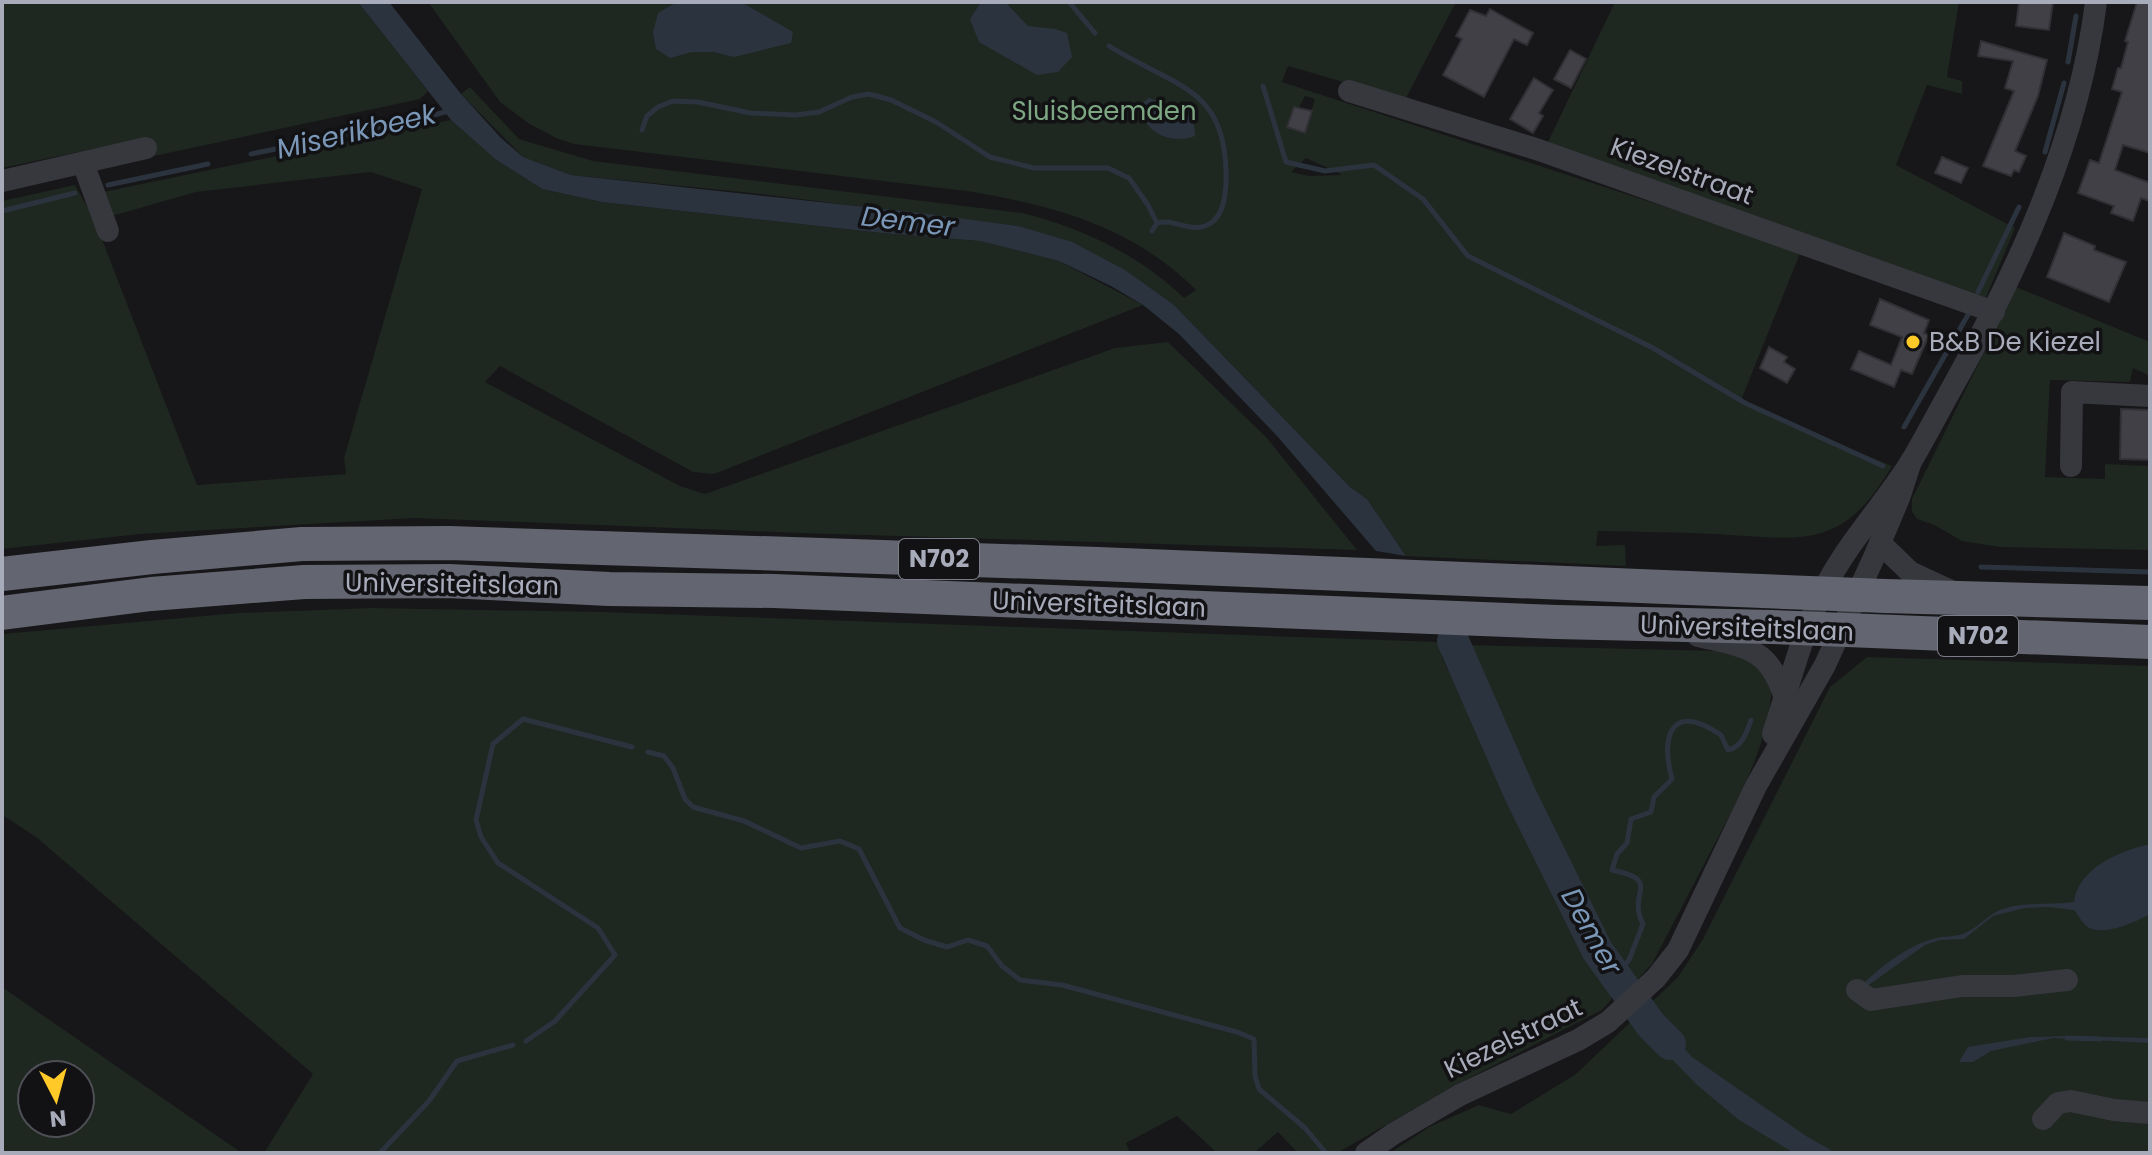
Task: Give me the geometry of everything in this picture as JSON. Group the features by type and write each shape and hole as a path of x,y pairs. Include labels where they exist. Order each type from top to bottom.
{"highway":[{"name":"Universiteitslaan","path":"2,574 152,557 317,544 464,543 2150,603"},
{"name":"Universiteitslaan","path":"2,613 151,594 304,582 449,581 2150,642"}],"street":[{"name":"Kiezelstraat","path":"1366,1153 1460,1095 1578,1040 1617,1014 1649,984 1678,950 1756,786 1841,631 1835,569 1911,461 1994,312 2029,232 2068,129 2088,54 2096,2"},
{"name":"Kiezelstraat","path":"1349,91 1539,150 1994,312"},
{"path":"2,181 146,148"},
{"path":"83,163 108,231"},
{"path":"2071,466 2072,392 2150,396"},
{"name":"Kiezelstraat","path":"1756,786 1807,629 1880,543 1911,461"},
{"path":"1880,543 1910,572 1963,597"},
{"path":"1097,603 1098,564"},
{"path":"1654,626 1740,646 1755,653 1773,668 1785,699"},
{"path":"1857,990 1871,1000 1962,986 2014,986 2067,980"},
{"path":"2043,1119 2058,1103 2071,1101 2114,1110 2150,1113"}],"green space":[{"path":"2,2 358,2 428,91 420,99 154,156 150,137 2,168"},
{"name":"Sluisbeemden","path":"428,2 1456,2 1405,100 1288,66 1282,82 1801,251 1740,403 1892,466 1874,494 1855,514 1837,527 1817,534 1772,538 1598,531 1596,546 1625,545 1626,566 1406,556 1367,499 1350,487 1174,305 1018,226 752,193 571,175 523,157 461,94 470,87 519,139 593,161 1023,213 1109,245 1149,269 1184,298 1196,290 1147,251 1121,236 1065,213 974,192 574,144 528,123 500,102","holes":["1305,96 1315,99 1304,134 1290,125","1306,158 1341,174 1341,175 1310,176 1291,172"]},
{"path":"1615,2 1959,2 1947,77 1962,81 1962,94 1927,85 1896,165 2015,228 1985,300 1546,146"},
{"path":"451,120 495,159 542,189 602,202 980,241 1059,261 1143,305 714,474 693,472 500,366 485,382 680,486 705,494 1115,348 1168,342 1267,438 1357,550 415,518 140,534 2,549 2,201 75,185 95,221 197,485 346,474 344,458 422,189 371,172 196,192 112,216 103,192"},
{"path":"2016,287 2150,342 2150,376 2133,368 2130,382 2050,380 2045,477 2105,479 2105,464 2150,466 2150,550 2000,547 1962,541 1917,519 1912,512 1912,499"},
{"path":"371,608 603,612 1439,642 1443,660 1568,914 1612,991 1611,1000 1602,1010 1452,1087 1337,1153 1298,1153 1278,1132 1254,1153 1217,1153 1177,1116 1126,1143 1130,1153 264,1153 313,1074 36,837 2,815 2,634 238,613"},
{"path":"1468,645 1718,651 1748,659 1772,682 1766,727 1741,793 1652,964 1637,980 1617,965 1607,951"},
{"path":"1867,657 2150,666 2150,1153 1390,1153 1429,1127 1479,1105 1511,1114 1576,1074 1678,977 1703,939 1830,687"},
{"path":"2,987 242,1153 2,1153"}],"water":[{"name":"Demer","path":"358,2 389,2 461,94 501,138 523,157 571,175 1018,226 1072,242 1125,270 1174,305 1350,487 1367,499 1406,556 1376,551 1278,437 1179,334 1143,305 1111,286 1059,261 980,241 602,202 542,189 495,159 451,120"},
{"path":"677,2 741,2 793,32 791,43 734,57 714,52 692,52 670,58 656,49 653,32 658,13"},
{"path":"981,2 1005,2 1028,26 1067,33 1072,57 1058,72 1037,75 979,42 970,19"},
{"path":"1149,98 1186,114 1191,119 1195,136 1176,139 1152,129 1140,105"},
{"path":"2150,844 2150,914 2144,917 2118,928 2100,930 2086,926 2074,910 2025,908 1993,916 1964,939 1940,940 1925,945 1863,989 1861,986 1885,965 1913,947 1933,939 1965,933 2000,910 2023,905 2074,902 2083,880 2102,863"},
{"path":"1648,1008 1692,1057 1806,1136 1836,1153 1794,1153 1739,1120 1696,1084 1665,1052 1639,1017"},
{"path":"2030,1037 2150,1038 2150,1043 2053,1038 1991,1051 1973,1062 1959,1062 1968,1047"}],"building":[{"path":"2019,2 2053,2 2049,30 2016,26"},
{"path":"2137,2 2150,2 2150,153 2123,145 2115,170 2150,183 2150,201 2141,198 2133,221 2111,213 2114,206 2078,193 2090,160 2099,163 2122,92 2112,89 2118,68 2121,68 2128,42 2125,41"},
{"path":"1490,9 1533,33 1527,45 1514,39 1484,97 1443,75 1462,39 1456,36 1470,10 1486,16"},
{"path":"1981,41 2047,60 2038,96 2015,151 2026,156 2019,172 2014,170 2011,176 1983,166 2014,91 2005,88 2013,61 1978,56"},
{"path":"1570,50 1586,59 1571,88 1554,79"},
{"path":"1534,78 1553,90 1539,113 1543,116 1533,133 1510,119"},
{"path":"1294,107 1312,111 1305,133 1287,127"},
{"path":"1942,157 1968,168 1961,183 1935,173"},
{"path":"2064,233 2095,246 2094,250 2126,262 2109,302 2047,277"},
{"name":"B&B De Kiezel","path":"1880,299 1929,320 1924,333 1929,335 1912,374 1901,370 1894,387 1851,369 1859,351 1891,365 1902,337 1870,325"},
{"path":"1769,347 1787,357 1784,362 1795,369 1787,383 1760,368"},
{"path":"2121,409 2150,410 2150,460 2120,459"}],"waterway":[{"path":"1069,2 1095,33"},
{"path":"2068,62 2076,16"},
{"path":"1109,46 1194,95 1208,109 1219,128 1225,152 1225,196 1222,209 1215,219 1199,227 1157,223 1152,231"},
{"path":"2045,152 2064,83"},
{"path":"1263,86 1286,162 1325,171 1374,165 1423,199 1468,256 1653,348 1745,403 1883,466"},
{"path":"642,130 647,116 673,101 698,102 750,113 796,115 819,112 852,97 869,94 891,100 936,122 990,157 1034,168 1108,168 1129,178 1157,223"},
{"name":"Miserikbeek","path":"251,154 449,111"},
{"name":"Miserikbeek","path":"108,185 208,164"},
{"name":"Miserikbeek","path":"2,211 75,193"},
{"path":"1978,292 2019,207"},
{"path":"1904,427 1969,313"},
{"path":"1981,567 2150,572"},
{"name":"Demer","path":"1453,641 1520,794 1597,950 1651,1025 1670,1044"},
{"path":"526,1041 555,1021 615,955 598,928 498,863 481,837 476,820 493,744 523,719 632,747"},
{"path":"1615,975 1629,960 1643,924 1638,903 1640,883 1628,874 1612,870 1617,854 1627,843 1631,819 1651,812 1654,797 1672,779 1669,737 1681,723 1691,722 1721,735 1728,750 1740,742 1751,720"},
{"path":"648,752 664,756 673,768 685,799 693,807 744,821 801,848 840,841 859,849 900,928 924,940 947,947 968,940 987,946 1002,966 1020,980 1062,985 1254,1039 1255,1076 1259,1089 1305,1128 1326,1153"},
{"path":"2067,1038 2101,1039"},
{"path":"380,1153 429,1101 457,1061 513,1045"}],"place":[{"name":"B&B De Kiezel","path":"1913,342"}]}
